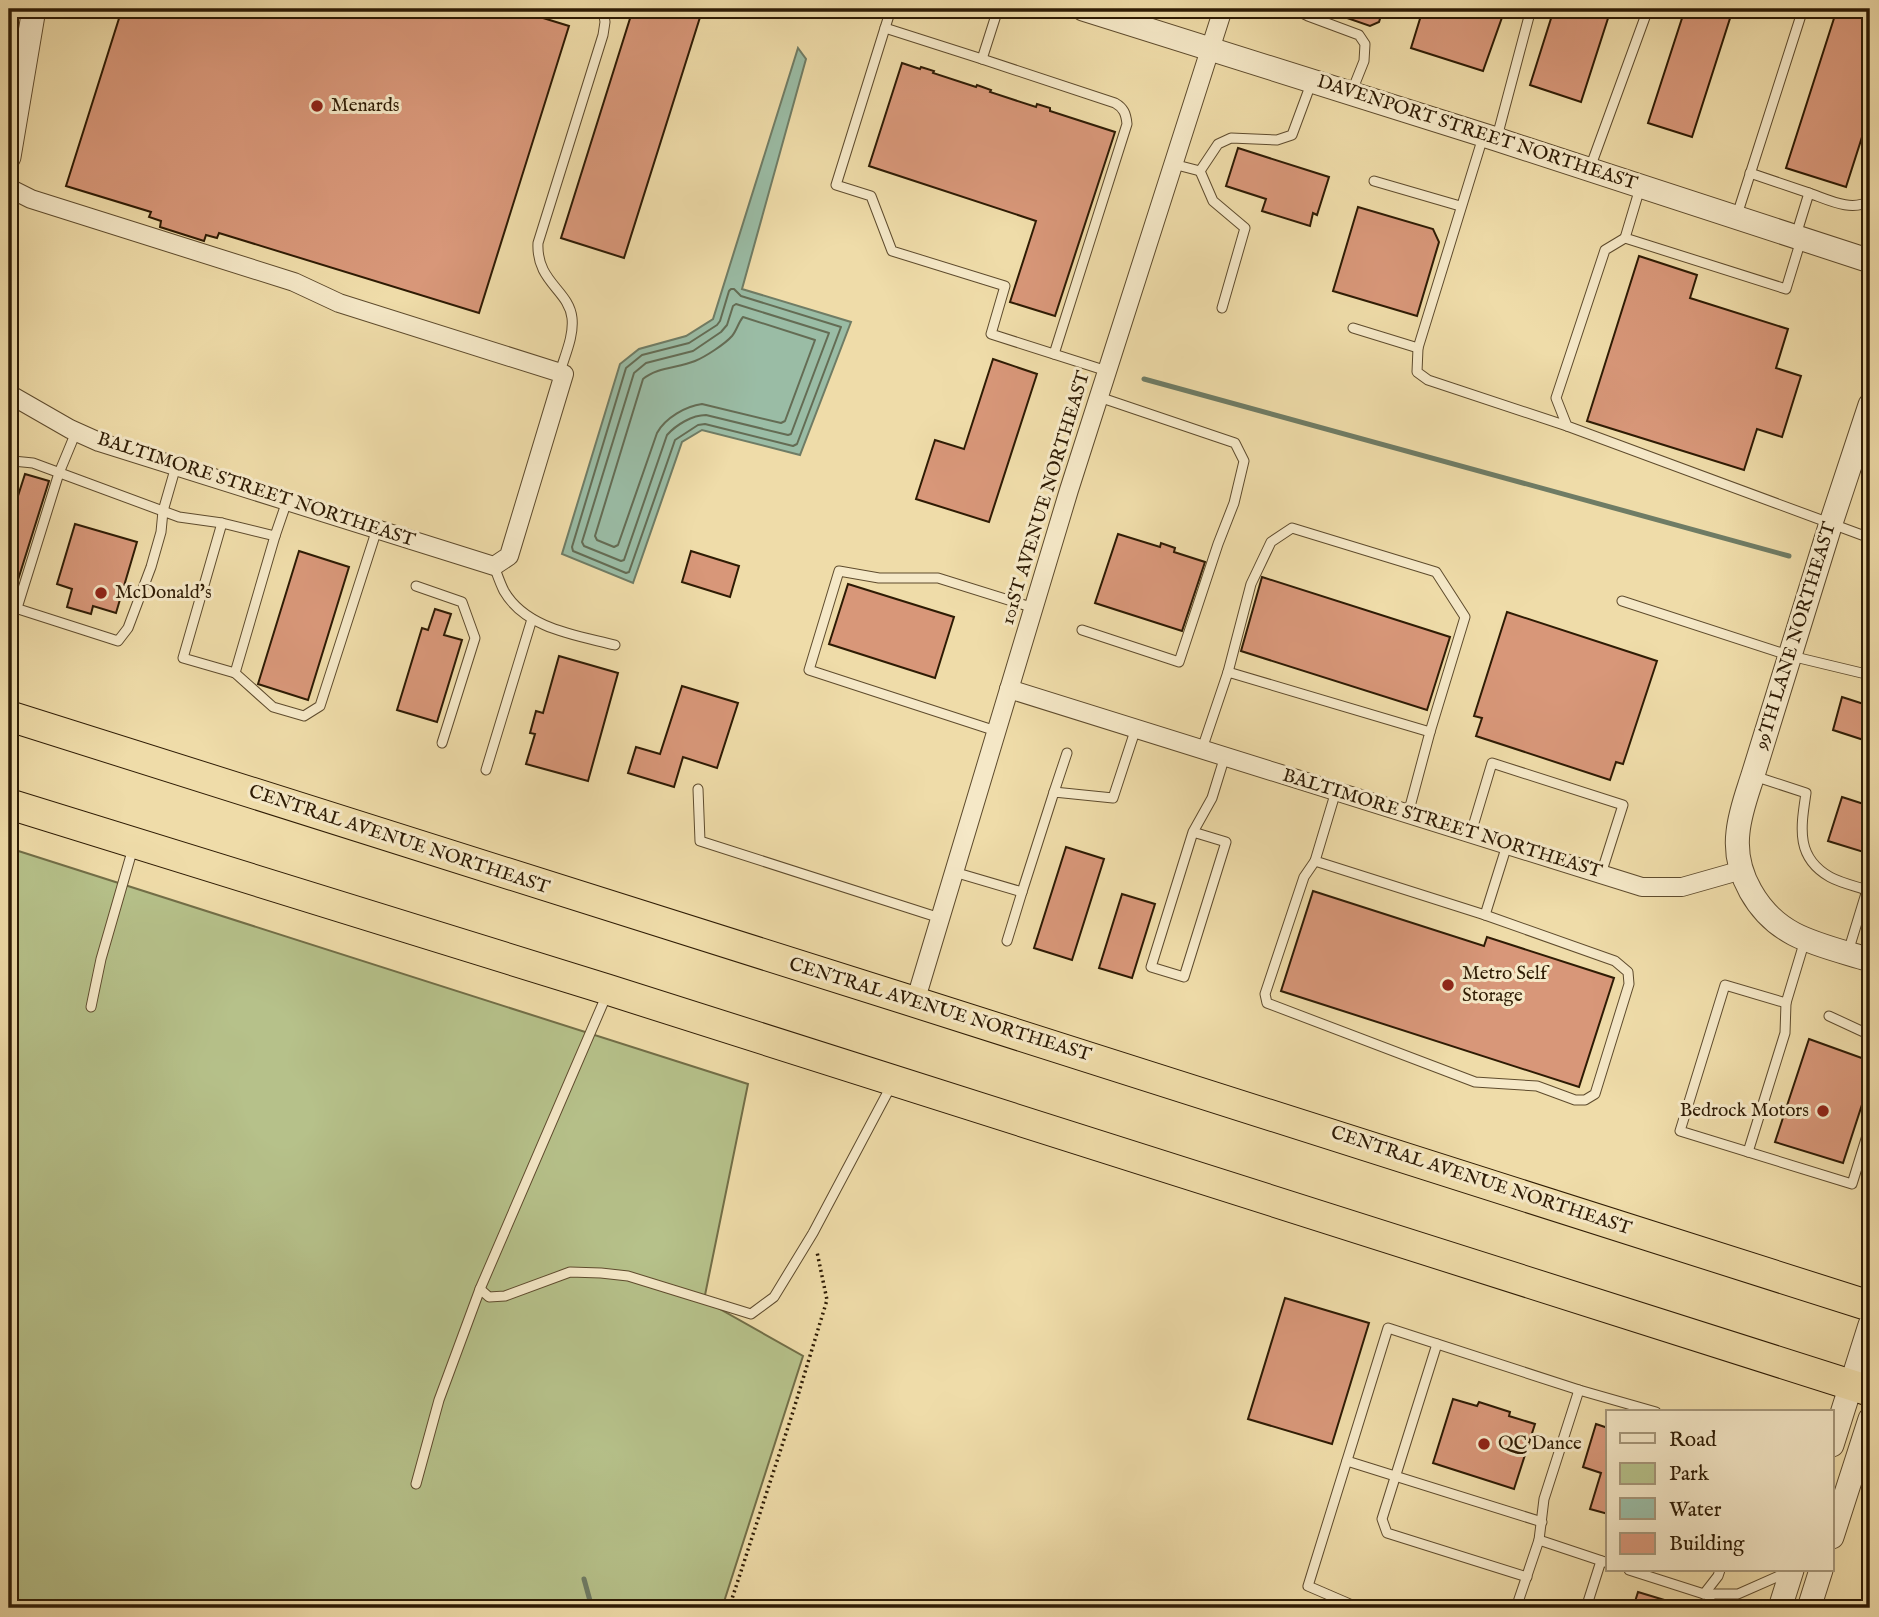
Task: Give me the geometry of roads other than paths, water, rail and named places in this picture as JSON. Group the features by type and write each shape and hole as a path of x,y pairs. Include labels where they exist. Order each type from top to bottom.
{"highway":[{"name":"CENTRAL AVENUE NORTHEAST","path":"9,716 1432,1164 1870,1306"},
{"path":"9,804 609,989 1861,1388"}],"street":[{"path":"9,157 34,9"},
{"name":"DAVENPORT STREET NORTHEAST","path":"1083,9 1312,80 1870,261"},
{"name":"101ST AVENUE NORTHEAST","path":"915,1002 1107,371 1223,9"},
{"path":"9,188 31,199 294,282 339,303 564,374 501,561"},
{"name":"BALTIMORE STREET NORTHEAST","path":"9,394 99,442 377,529 501,561"},
{"name":"99TH LANE NORTHEAST","path":"1742,870 1737,834 1741,814 1831,523 1866,434 1870,405"},
{"name":"BALTIMORE STREET NORTHEAST","path":"1009,689 1643,887 1682,887 1742,870"},
{"path":"1742,870 1749,890 1777,923 1805,939 1863,956 1861,968 1870,972"},
{"path":"1834,1441 1861,1388 1870,1325"},
{"path":"1834,1532 1870,1419"},
{"path":"1780,1608 1791,1572"},
{"path":"1809,1608 1820,1572"}],"lane":[{"path":"560,372 570,339 572,314 546,277 537,256 538,243 603,35 603,9"},
{"path":"891,9 835,185 871,196 892,251 1005,286 991,334 1107,371"},
{"path":"982,59 998,9"},
{"path":"1300,9 1308,16 1359,35 1365,44 1364,61 1352,93"},
{"path":"1531,9 1490,137 1460,206 1418,348 1417,372 1428,380 1567,426 1870,538"},
{"path":"1589,169 1648,9"},
{"path":"1736,217 1802,9"},
{"path":"885,28 1122,107 1127,124 1054,354"},
{"path":"1200,171 1218,144 1231,138 1277,140 1292,135 1312,80"},
{"path":"1173,164 1200,171"},
{"path":"1200,171 1213,201 1245,228 1222,308"},
{"path":"1750,173 1847,206 1870,201"},
{"path":"1374,181 1460,206"},
{"path":"1567,426 1556,398 1605,250 1625,237 1641,186"},
{"path":"1625,237 1786,289 1809,193"},
{"path":"1353,328 1418,348"},
{"path":"1082,630 1179,662 1234,503 1244,461 1235,443 1099,397"},
{"path":"76,432 59,473 13,607 118,641 128,628 150,566 176,466"},
{"path":"9,475 13,461 33,463 179,517 222,523 275,536"},
{"path":"235,673 287,500"},
{"path":"222,523 183,658 235,673 273,706 304,716 320,706 377,529"},
{"path":"1202,749 1228,671 1251,584 1271,542 1292,528 1436,572 1465,617 1408,814"},
{"path":"501,561 504,591 517,608 532,620 615,645"},
{"path":"996,731 809,670 839,571 879,578 938,578 1034,608"},
{"path":"416,586 462,602 475,638 442,743"},
{"path":"1622,601 1791,656 1870,675"},
{"path":"486,770 532,620"},
{"path":"1228,671 1430,732"},
{"path":"1054,792 1113,798 1136,728"},
{"path":"1007,941 1067,753"},
{"path":"1193,832 1226,842 1184,977 1151,967 1193,832 1212,799 1225,756"},
{"path":"1471,834 1492,763 1623,805 1601,874"},
{"path":"1753,775 1806,793 1801,830 1807,857 1830,877 1867,890 1863,956"},
{"path":"698,789 700,841 940,918"},
{"path":"1315,861 1485,915 1615,961 1628,972 1629,984 1595,1094 1585,1100 1575,1100 1537,1086 1475,1082 1267,1003 1265,994 1304,877 1315,861 1336,791"},
{"path":"91,1007 101,959 135,843"},
{"path":"1485,915 1507,845"},
{"path":"954,872 1023,892"},
{"path":"1748,1152 1785,1033 1786,1003 1805,939"},
{"path":"1786,1003 1725,985 1680,1131 1852,1184 1870,1126"},
{"path":"416,1484 439,1399 480,1289 609,989"},
{"path":"1829,1016 1870,1035"},
{"path":"480,1289 489,1297 505,1296 570,1272 601,1273 628,1276 751,1314 774,1297 813,1233 894,1080"},
{"path":"1359,1608 1308,1586 1388,1328 1649,1410"},
{"path":"1437,1344 1382,1518 1387,1532 1527,1577"},
{"path":"1516,1608 1539,1540 1544,1499 1580,1390"},
{"path":"1347,1461 1542,1522"},
{"path":"1539,1540 1604,1562 1586,1608"},
{"path":"1643,1572 1707,1594 1738,1594 1788,1572"},
{"path":"1707,1608 1707,1594 1719,1572"}],"water":[{"path":"798,48 806,59 742,289 851,322 800,455 702,430 682,442 633,583 562,554 620,364 639,349 686,336 713,319"}],"waterway":[{"path":"1144,379 1789,556"},
{"path":"584,1579 592,1608"}],"place":[{"name":"Menards","path":"317,106"},
{"name":"McDonald's","path":"101,593"},
{"name":"Metro Self Storage","path":"1448,985"},
{"name":"Bedrock Motors","path":"1823,1111"},
{"name":"QC Dance","path":"1484,1444"}]}
